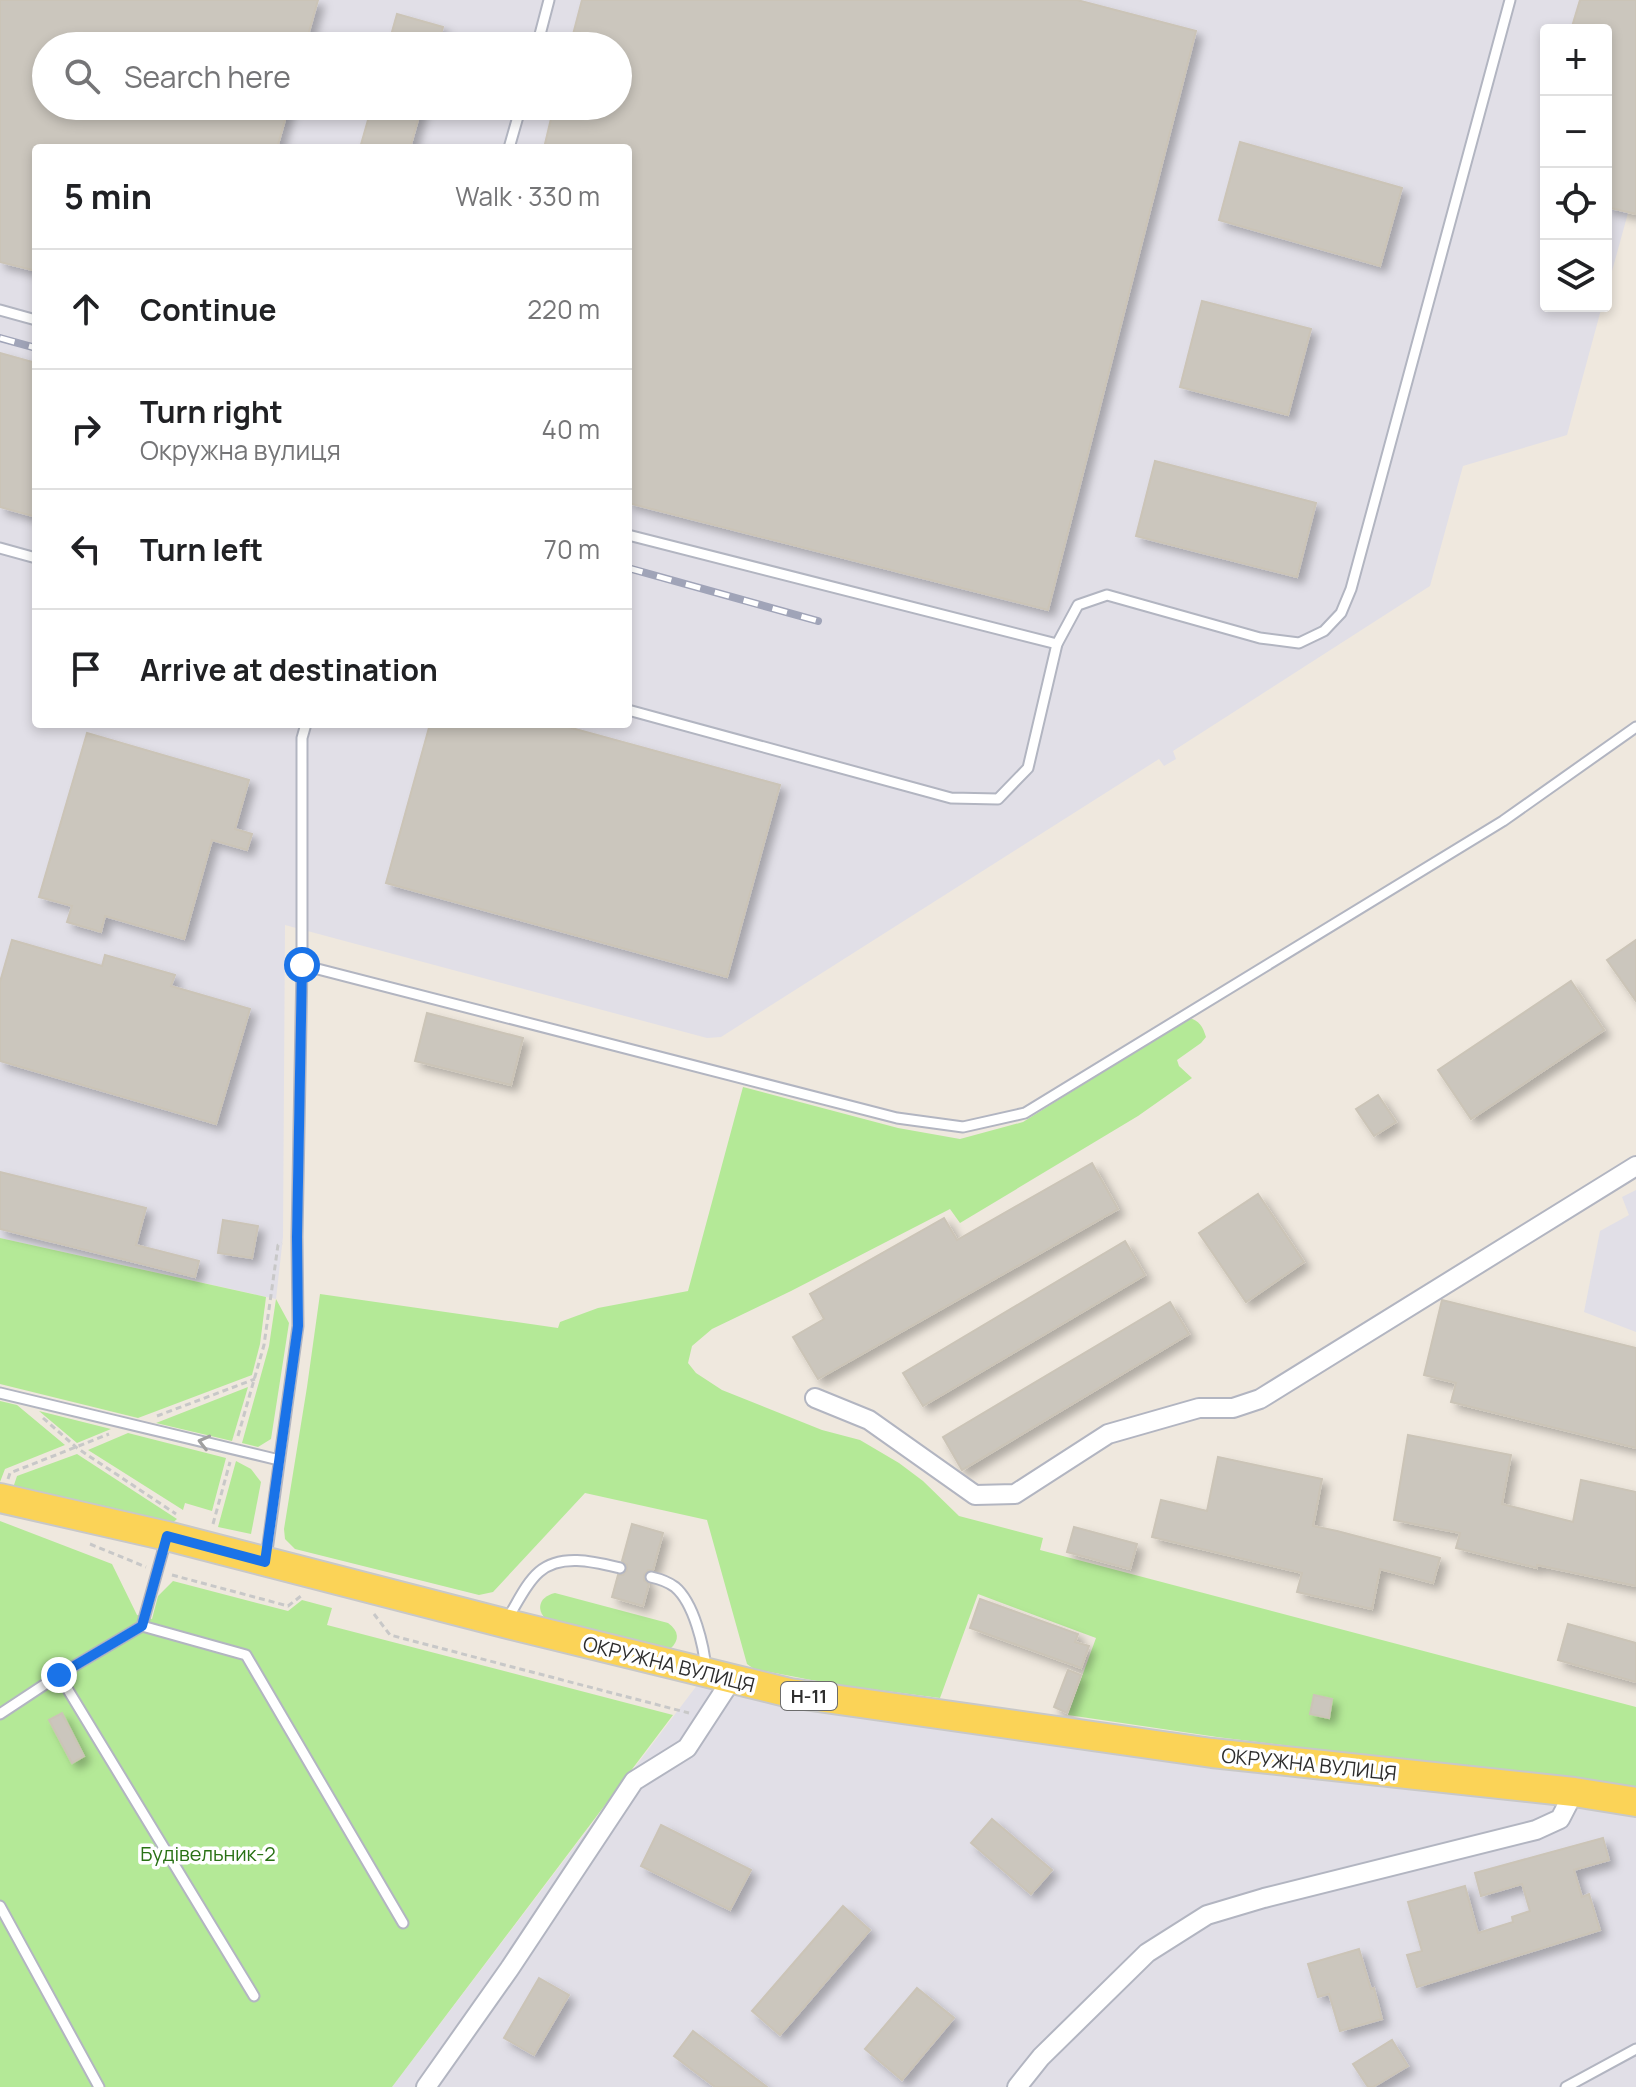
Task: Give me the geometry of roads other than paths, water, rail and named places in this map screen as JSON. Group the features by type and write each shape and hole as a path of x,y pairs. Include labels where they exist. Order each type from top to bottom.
{"main road":[{"name":"ОКРУЖНА ВУЛИЦЯ","path":"0,1498 174,1527 265,1562 790,1693 1212,1753 1574,1792 1636,1802"}],"street":[{"path":"815,1398 869,1420 975,1495 1015,1494 1108,1434 1199,1408 1233,1408 1260,1399 1636,1166"},
{"path":"426,2087 510,1968 634,1781 687,1748 707,1718 719,1676"},
{"path":"1017,2087 1041,2057 1147,1953 1207,1915 1536,1830 1560,1819 1574,1792"}],"lane":[{"path":"541,32 549,0"},
{"path":"632,711 951,798 998,799 1028,768 1057,644 1078,605 1107,595 1260,638 1299,643 1324,631 1341,613 1351,589 1510,0"},
{"path":"510,144 517,120"},
{"path":"0,310 32,319"},
{"path":"632,536 1057,644"},
{"path":"0,548 32,557"},
{"path":"302,965 897,1118 963,1127 1025,1113 1503,821 1636,727"},
{"path":"265,1562 298,1326 302,738 305,728"},
{"path":"0,1393 279,1460"},
{"path":"0,1714 142,1626 157,1571 174,1527"},
{"path":"504,1623 539,1572 553,1565 573,1560 620,1568"},
{"path":"651,1577 664,1580 677,1589 686,1601 705,1652 719,1676"},
{"path":"142,1626 246,1655 403,1923"},
{"path":"59,1675 254,1996"},
{"path":"0,1906 99,2087"},
{"path":"1566,2087 1636,2049"}],"railway":[{"path":"0,338 32,347"},
{"path":"632,569 818,621"}],"park label":[{"name":"Будівельник-2","path":"208,1853"}]}
